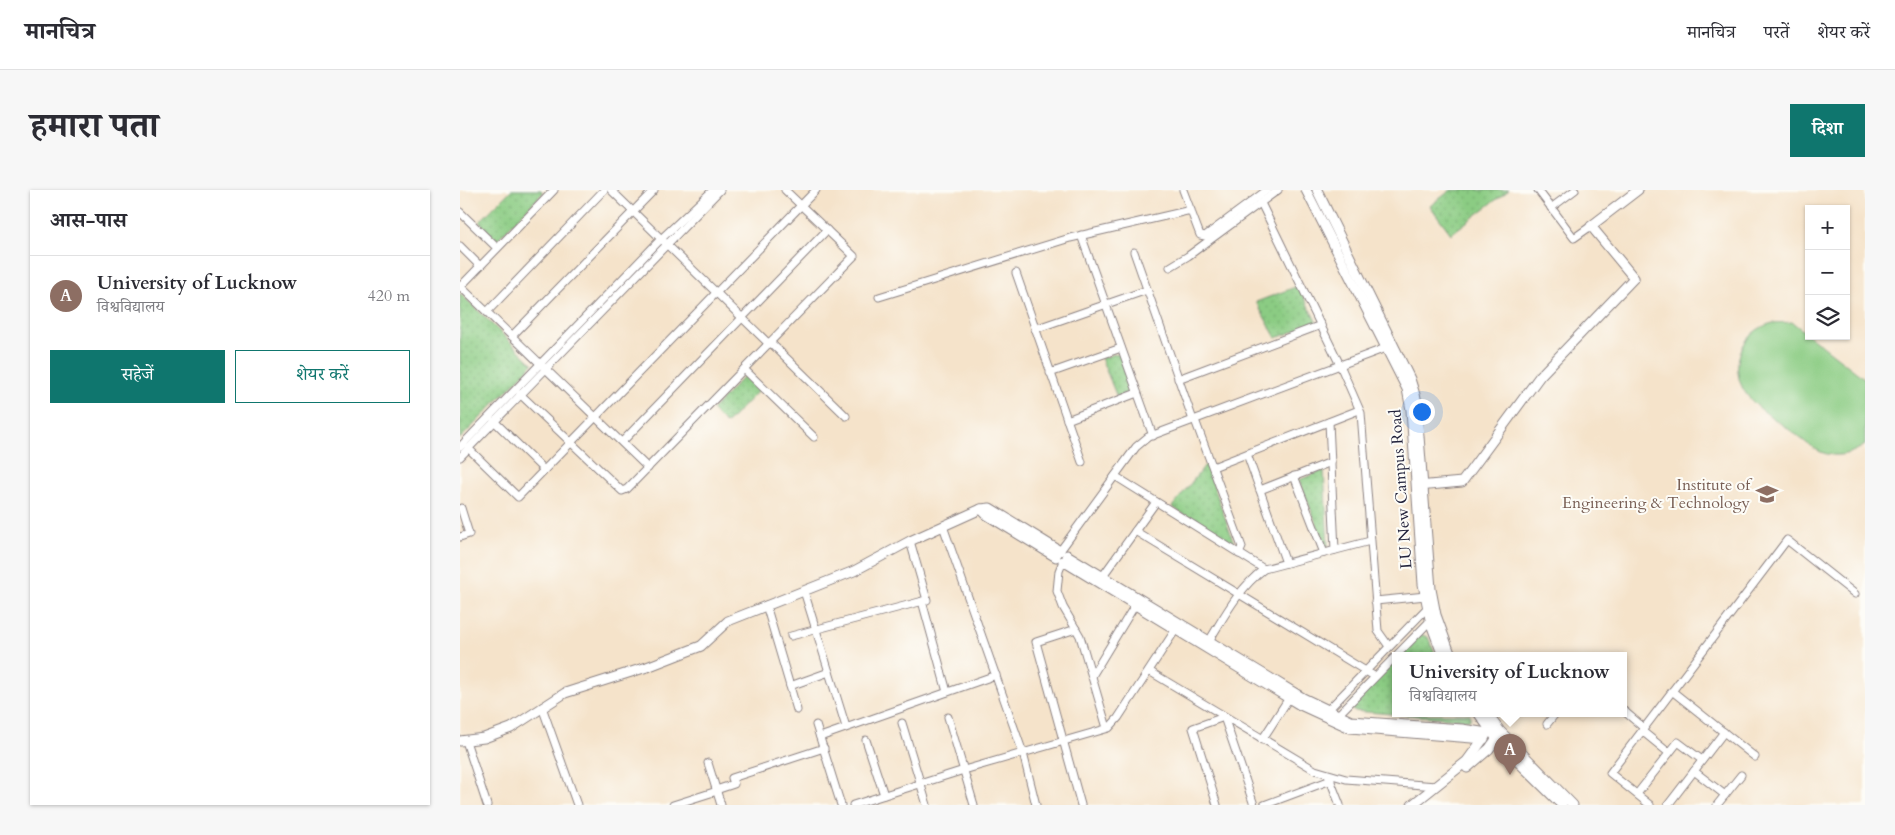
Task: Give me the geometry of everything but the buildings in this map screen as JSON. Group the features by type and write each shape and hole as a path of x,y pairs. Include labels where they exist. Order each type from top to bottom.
{"street":[{"path":"487,312 604,190"},
{"path":"611,190 846,416"},
{"path":"512,336 654,190"},
{"path":"460,447 543,366 713,190"},
{"path":"664,241 720,190"},
{"path":"520,394 622,491 627,489 854,256 785,190"},
{"path":"468,448 518,497 816,190"},
{"path":"1183,190 1200,235 1205,236 1267,190"},
{"path":"1170,267 1278,190"},
{"name":"LU New Campus Road","path":"1306,190 1390,346"},
{"name":"LU New Campus Road","path":"1317,190 1416,398 1420,486 1429,601 1442,652"},
{"path":"1538,190 1574,238 1638,190"},
{"path":"1551,208 1575,190"},
{"path":"550,191 460,286 648,468"},
{"path":"1261,203 1360,410 1378,631 1388,646"},
{"path":"879,297 1081,235 1191,210"},
{"path":"460,212 497,248"},
{"path":"1420,486 1462,482 1540,376 1634,278 1591,226"},
{"path":"622,442 828,230"},
{"path":"1081,235 1152,436"},
{"path":"460,246 480,266"},
{"path":"1134,252 1178,378 1242,547 1239,554"},
{"path":"1016,274 1082,462"},
{"path":"1035,330 1147,290"},
{"path":"1178,378 1321,325"},
{"path":"1107,728 1076,629 1057,591 1061,556 1114,476 1136,447 1152,436 1390,346"},
{"path":"1050,373 1121,348"},
{"path":"460,457 520,394 543,366"},
{"path":"744,369 814,437"},
{"path":"1067,420 1137,393"},
{"path":"1212,468 1360,410"},
{"path":"494,421 544,470"},
{"path":"1329,422 1335,550"},
{"path":"1247,454 1286,563"},
{"path":"1260,490 1331,462"},
{"path":"1114,476 1264,569"},
{"path":"1294,476 1324,553"},
{"path":"1102,577 1156,502"},
{"path":"460,537 469,534 461,508"},
{"path":"487,805 463,741 484,738 511,728 565,693 647,667 701,646 728,621 854,571 943,526 982,509 987,515 1102,577 1289,698 1335,718 1351,722 1462,729 1492,733"},
{"path":"943,526 1023,752 1036,805"},
{"path":"1135,531 1374,676"},
{"path":"1650,805 1610,773 1787,540 1856,594"},
{"path":"1209,641 1239,594 1252,578 1264,569 1370,541"},
{"path":"791,636 927,600 910,542"},
{"path":"1061,556 1135,605 1209,641 1325,713"},
{"path":"804,591 846,727"},
{"path":"922,601 947,692"},
{"path":"1375,601 1429,601"},
{"path":"1325,713 1429,601"},
{"path":"766,605 797,710"},
{"path":"1092,676 1135,605"},
{"path":"1398,652 1433,617"},
{"name":"LU New Campus Road","path":"1433,617 1449,652"},
{"path":"854,805 1107,728 1118,718 1178,627"},
{"path":"1076,629 1036,642 1080,805"},
{"path":"1335,718 1392,658"},
{"path":"1149,671 1262,740 1329,777 1436,786"},
{"path":"790,686 829,672"},
{"path":"820,736 996,675"},
{"path":"1672,691 1755,757"},
{"path":"1262,740 1289,698"},
{"path":"542,707 577,805"},
{"path":"1627,715 1670,753"},
{"path":"948,717 974,805"},
{"path":"1217,805 1193,728 1224,717"},
{"path":"1224,717 1254,805"},
{"path":"1480,717 1492,733 1562,805"},
{"path":"1487,717 1492,733 1573,805"},
{"path":"1548,724 1553,717"},
{"path":"902,723 927,805"},
{"path":"816,725 841,805"},
{"path":"1668,805 1724,732"},
{"path":"1420,805 1477,755 1492,733"},
{"path":"866,740 884,795"},
{"path":"1637,794 1678,742 1702,760"},
{"path":"673,805 734,784 732,778 824,748"},
{"path":"1412,805 1477,755"},
{"path":"708,763 721,805"},
{"path":"1694,771 1725,795"},
{"path":"1717,805 1741,776"},
{"path":"1264,805 1329,777"},
{"path":"1329,777 1340,805"}],"green space":[{"path":"511,190 541,190 543,193 497,240 479,222"},
{"path":"1451,190 1509,190 1451,234 1430,206"},
{"path":"1298,286 1317,323 1276,338 1256,302"},
{"path":"460,293 533,364 460,439"},
{"path":"1792,322 1805,332 1805,340 1815,340 1865,379 1865,445 1846,454 1837,455 1821,452 1756,405 1747,395 1741,385 1738,374 1740,352 1745,342 1753,334 1762,327 1773,323"},
{"path":"1119,353 1132,391 1117,397 1101,358"},
{"path":"745,375 760,389 726,424 712,410"},
{"path":"1206,464 1235,546 1172,507"},
{"path":"1324,470 1328,546 1326,547 1299,480"},
{"path":"1419,634 1428,637 1434,652 1401,652"},
{"path":"1392,661 1392,714 1353,711 1350,704"},
{"path":"1431,717 1470,717 1470,720"}],"place":[{"name":"Institute of Engineering & Technology","path":"1767,494"},
{"name":"University of Lucknow","path":"1510,775"}]}
